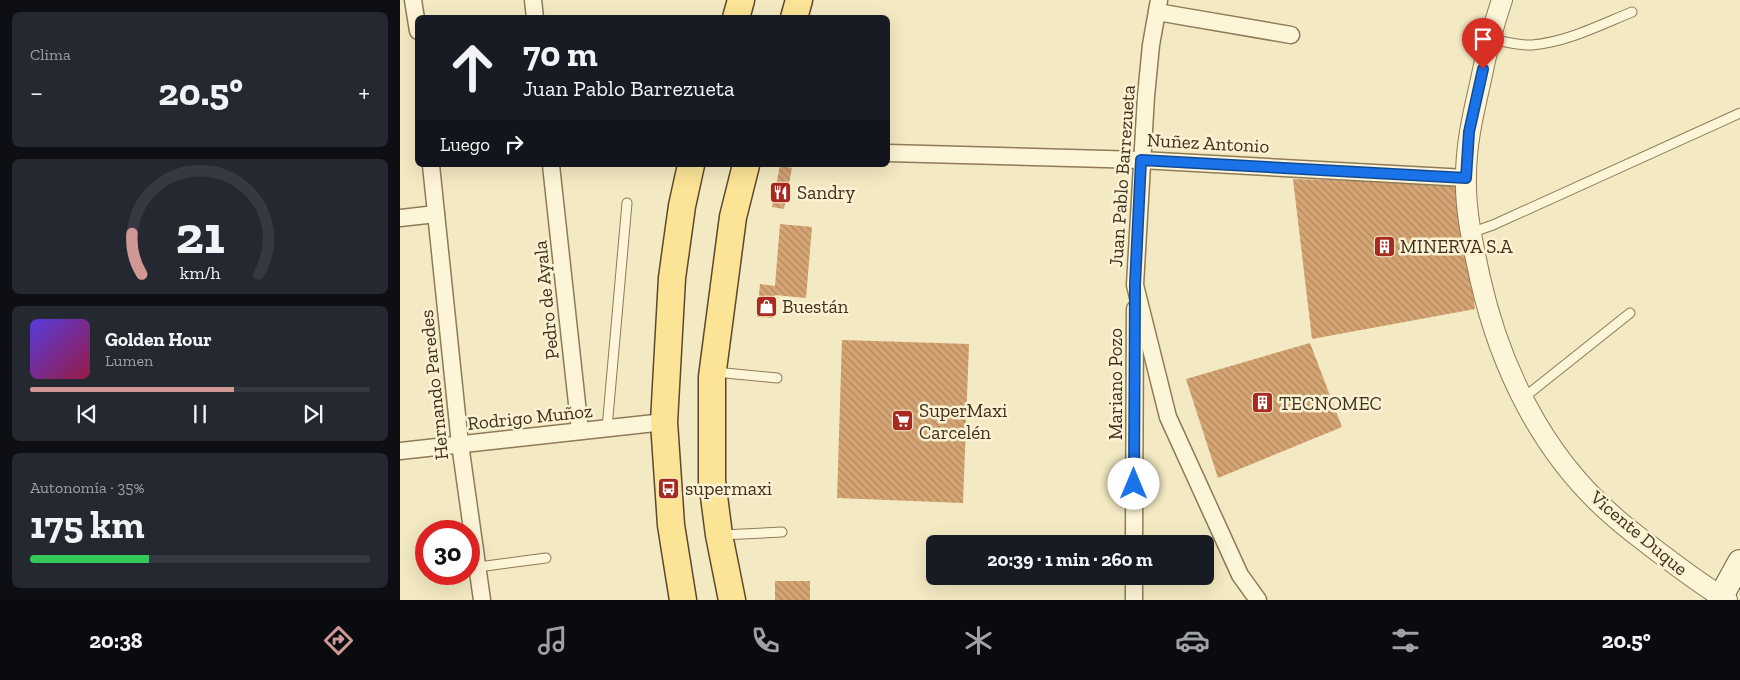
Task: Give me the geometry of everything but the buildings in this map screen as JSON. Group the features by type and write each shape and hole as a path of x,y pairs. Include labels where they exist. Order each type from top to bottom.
{"main road":[{"path":"737,15 741,0"},
{"path":"795,15 800,0"},
{"path":"683,600 671,525 664,422 672,278 682,206 691,167"},
{"path":"732,600 719,535 712,481 713,372 733,217 746,167"},
{"path":"1723,599 1740,562"}],"street":[{"path":"413,0 415,15"},
{"path":"533,0 535,15"},
{"name":"Vicente Duque","path":"1502,0 1489,39 1469,132 1466,178 1470,233 1487,307 1504,358 1522,399 1554,450 1582,485 1606,509 1688,574 1723,599"},
{"path":"1158,6 1292,35"},
{"name":"Juan Pablo Barrezueta","path":"1158,6 1151,45 1141,160 1135,285 1168,417 1240,575 1258,600"},
{"name":"Nuñez Antonio","path":"890,154 1141,160 1466,178"},
{"name":"Hernando Paredes","path":"431,167 460,444 471,520"},
{"name":"Pedro de Ayala","path":"551,167 580,432"},
{"path":"400,218 436,214"},
{"name":"Mariano Pozo","path":"1134,535 1135,285"},
{"name":"Rodrigo Muñoz","path":"400,450 664,422"},
{"name":"Hernando Paredes","path":"480,584 482,600"},
{"path":"1134,585 1134,600"}],"lane":[{"path":"1489,39 1530,45 1550,42 1566,38 1632,12"},
{"path":"1470,233 1493,225 1740,113"},
{"path":"607,428 627,203"},
{"path":"1522,399 1630,313"},
{"path":"713,372 777,378"},
{"path":"719,535 782,532"},
{"path":"480,567 546,558"}],"place":[{"name":"Sandry","path":"781,192"},
{"name":"MINERVA S.A","path":"1384,246"},
{"name":"Buestán","path":"766,306"},
{"name":"TECNOMEC","path":"1263,403"},
{"name":"SuperMaxi Carcelén","path":"903,421"},
{"name":"supermaxi","path":"669,488"}],"route":[{"path":"1134,484 1135,285 1141,160 1466,178 1469,132 1483,69"}]}
